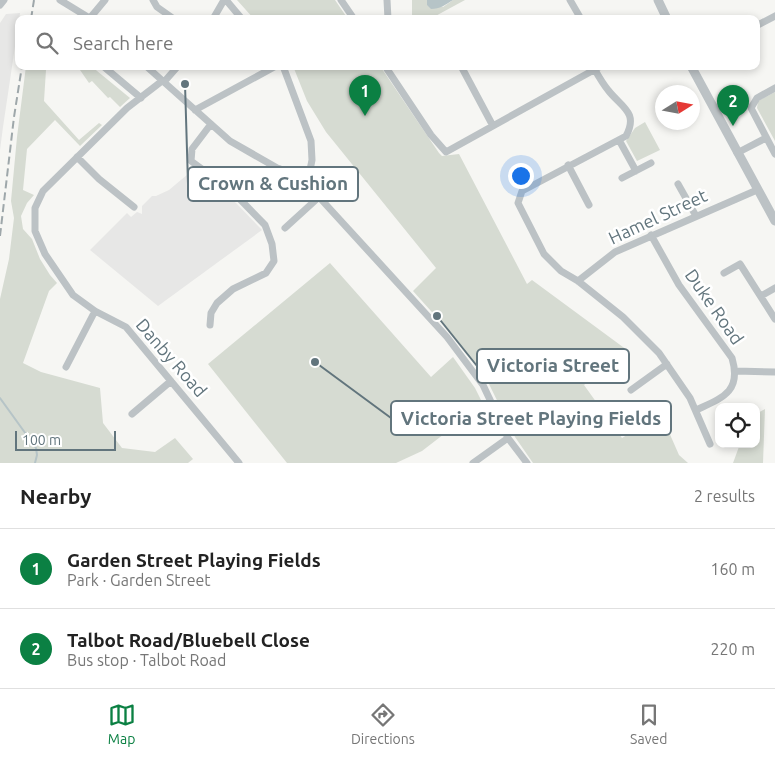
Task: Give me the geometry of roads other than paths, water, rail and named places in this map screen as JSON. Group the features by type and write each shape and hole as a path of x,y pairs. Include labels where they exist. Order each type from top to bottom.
{"street":[{"path":"0,5 4,0"},
{"path":"60,0 84,15"},
{"path":"93,15 104,0"},
{"path":"153,0 157,7 168,15"},
{"path":"216,15 225,0 238,15"},
{"path":"341,0 351,15"},
{"path":"386,0 388,15"},
{"path":"570,0 579,15"},
{"path":"658,0 665,15"},
{"path":"760,24 775,16"},
{"path":"108,70 141,98"},
{"path":"151,70 230,141 307,185 319,197 447,337 483,385 508,438 527,463"},
{"name":"Danby Road","path":"174,70 163,81 127,108 43,191 35,208 35,231 45,254 73,296 95,311 126,327 239,463"},
{"path":"195,110 269,70"},
{"path":"284,70 311,141 312,160 307,185"},
{"path":"388,70 431,135 446,152 594,70"},
{"path":"390,70 391,75"},
{"path":"463,70 493,126"},
{"path":"599,70 607,90 631,117 630,128 626,136 522,191 518,203 544,254 561,271 578,281 623,317 659,353 690,398 710,444"},
{"path":"693,70 756,190 775,221"},
{"path":"775,88 757,98 751,108 775,154"},
{"path":"210,325 211,313 217,302 233,289 266,273 274,261 272,244 265,225 232,191 191,160 192,149 211,124"},
{"path":"737,153 766,138"},
{"path":"619,140 636,171"},
{"path":"77,157 99,179 134,207"},
{"path":"622,178 651,163"},
{"path":"568,166 589,205"},
{"path":"262,188 280,169"},
{"path":"678,184 696,216"},
{"name":"Hamel Street","path":"578,281 615,252 756,190"},
{"path":"285,228 319,197"},
{"name":"Duke Road","path":"651,235 679,285 732,358 736,372 733,385 724,396 696,410"},
{"path":"724,273 740,264 775,320"},
{"path":"761,296 775,288"},
{"path":"66,366 95,311"},
{"path":"631,390 667,364"},
{"path":"736,372 775,372"},
{"path":"132,414 171,381"},
{"path":"473,463 508,438"}],"waterway":[{"path":"0,398 36,448 35,463"}],"railway":[{"path":"32,15 34,0"},
{"path":"0,236 21,70"}],"place":[{"name":"Crown & Cushion","path":"185,84"},
{"name":"Garden Street Playing Fields","path":"365,116"},
{"name":"Talbot Road/Bluebell Close","path":"733,126"},
{"name":"Victoria Street","path":"437,316"},
{"name":"Victoria Street Playing Fields","path":"315,362"}]}
